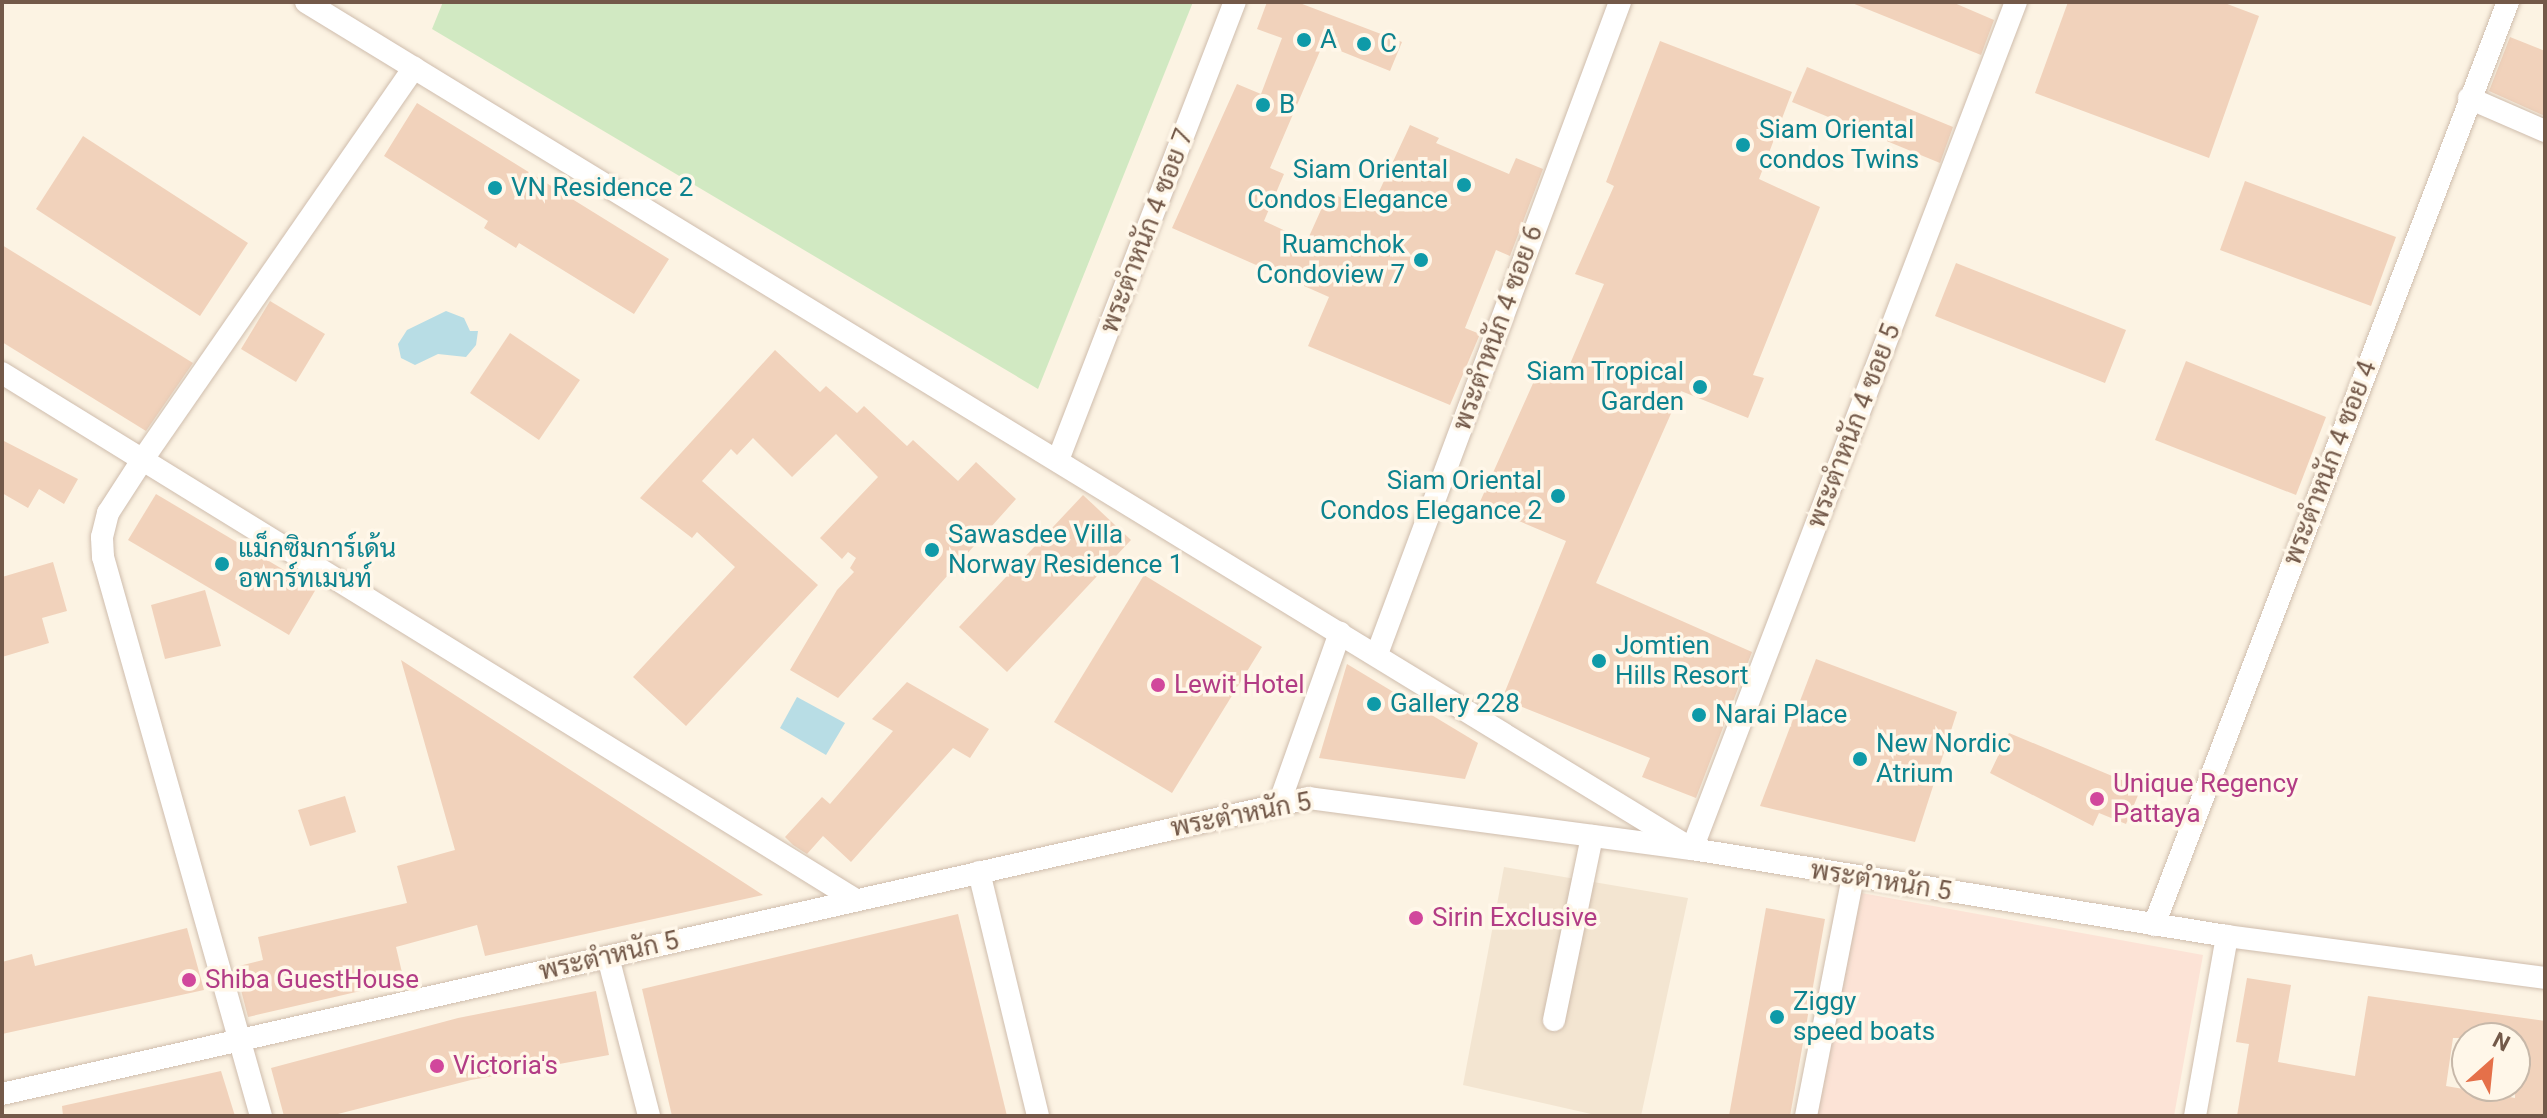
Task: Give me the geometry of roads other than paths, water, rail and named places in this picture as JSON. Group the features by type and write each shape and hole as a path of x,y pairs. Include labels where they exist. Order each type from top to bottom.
{"street":[{"path":"306,2 1692,849"},
{"name":"พระตำหนัก 4 ซอย 7","path":"1058,460 1235,2"},
{"name":"พระตำหนัก 4 ซอย 6","path":"1377,654 1620,2"},
{"name":"พระตำหนัก 4 ซอย 5","path":"1692,849 2016,2"},
{"name":"พระตำหนัก 4 ซอย 4","path":"2154,925 2508,2"},
{"path":"261,1116 103,557 108,513 414,68"},
{"path":"2469,98 2545,131"},
{"path":"2,373 856,900"},
{"path":"1279,804 1340,633"},
{"name":"พระตำหนัก 5","path":"2,1094 1309,798 1692,849 2154,925 2545,978"},
{"path":"1554,1020 1592,836"},
{"path":"979,872 1038,1116"},
{"path":"1806,1116 1853,877"},
{"path":"2195,1116 2227,936"},
{"path":"608,957 649,1116"}],"water":[{"path":"446,311 464,318 470,331 478,331 476,345 466,357 438,354 415,365 401,358 398,344 407,330"},
{"path":"797,697 845,723 826,755 780,728"}],"place":[{"name":"A","path":"1304,40"},
{"name":"C","path":"1364,44"},
{"name":"B","path":"1263,105"},
{"name":"Siam Oriental condos Twins","path":"1743,145"},
{"name":"Siam Oriental Condos Elegance","path":"1464,185"},
{"name":"VN Residence 2","path":"495,188"},
{"name":"Ruamchok Condoview 7","path":"1421,260"},
{"name":"Siam Tropical Garden","path":"1700,387"},
{"name":"Siam Oriental Condos Elegance 2","path":"1558,496"},
{"name":"Sawasdee Villa Norway Residence 1","path":"932,550"},
{"name":"แม็กซิมการ์เด้น อพาร์ทเมนท์","path":"222,564"},
{"name":"Jomtien Hills Resort","path":"1599,661"},
{"name":"Lewit Hotel","path":"1158,685"},
{"name":"Gallery 228","path":"1374,704"},
{"name":"Narai Place","path":"1699,715"},
{"name":"New Nordic Atrium","path":"1860,759"},
{"name":"Unique Regency Pattaya","path":"2097,799"},
{"name":"Sirin Exclusive","path":"1416,918"},
{"name":"Shiba GuestHouse","path":"189,980"},
{"name":"Ziggy speed boats","path":"1777,1017"},
{"name":"Victoria's","path":"437,1066"}]}
